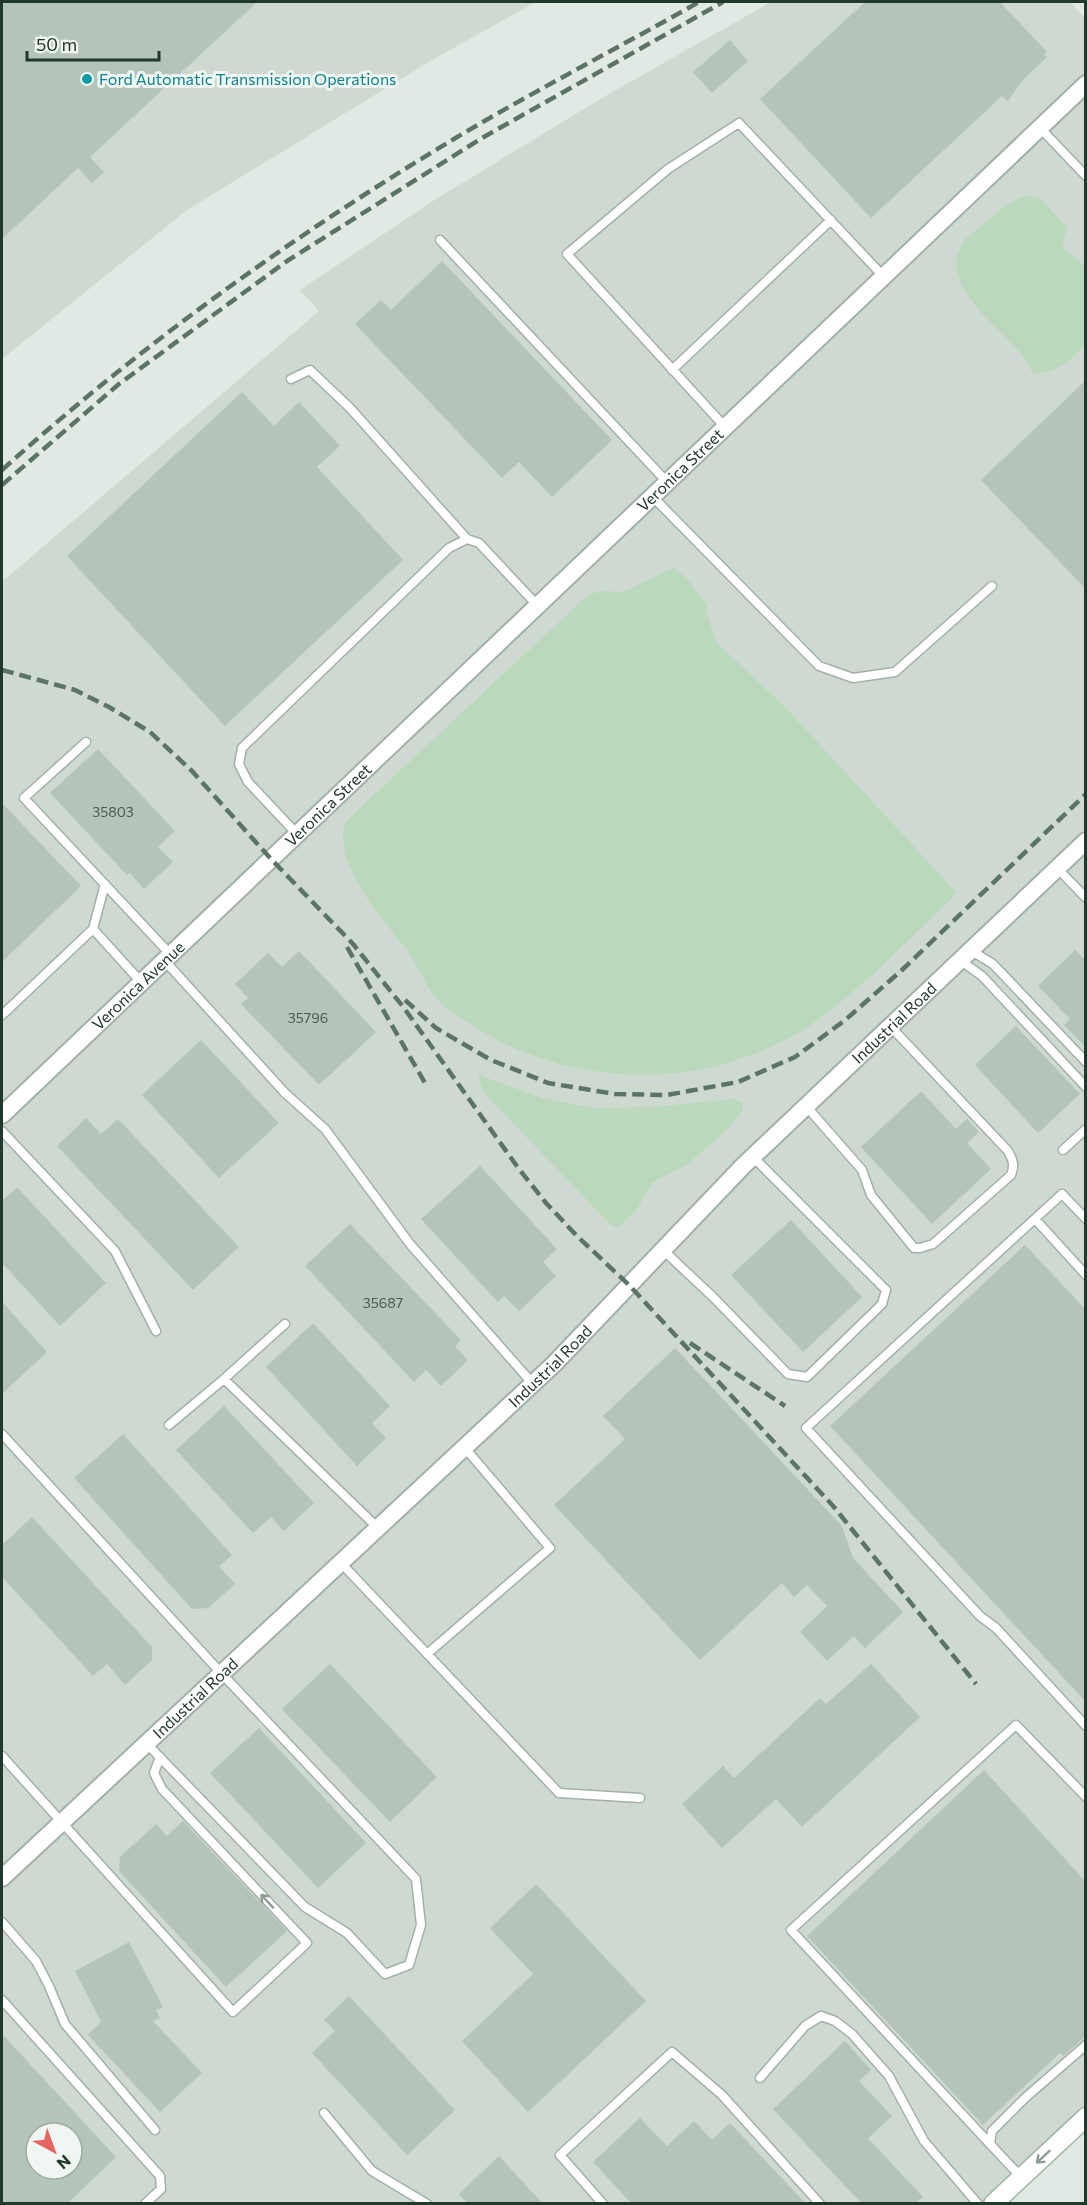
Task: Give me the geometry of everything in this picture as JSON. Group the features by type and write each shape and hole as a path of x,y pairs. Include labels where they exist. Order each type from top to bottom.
{"main road":[{"path":"993,2204 1086,2117"}],"street":[{"name":"Veronica Street","path":"274,856 1086,84"},
{"name":"Industrial Road","path":"2,1878 533,1384 753,1157 1084,844"},
{"name":"Veronica Avenue","path":"2,1115 274,856"}],"lane":[{"path":"725,427 567,254 668,169 739,123 883,276"},
{"path":"1040,128 1086,176"},
{"path":"672,370 831,220"},
{"path":"440,240 667,482"},
{"path":"291,379 310,370 350,408 467,539 479,543 537,605"},
{"path":"652,496 819,666 853,678 895,672 992,586"},
{"path":"297,834 248,782 239,764 242,748 449,548 467,539"},
{"path":"86,742 24,798 105,884 285,1093 325,1129 410,1244 533,1384"},
{"path":"1057,868 1086,898"},
{"path":"2,1015 93,929 105,884"},
{"path":"93,929 141,982"},
{"path":"965,955 993,964 1086,1062"},
{"path":"965,955 1086,1087"},
{"path":"806,1106 862,1170 871,1196 914,1248 933,1244 1011,1175 1014,1167 1008,1151 890,1026"},
{"path":"1063,1150 1086,1129"},
{"path":"2,1131 115,1251 156,1331"},
{"path":"663,1250 712,1296 788,1374 807,1377 882,1304 886,1290 753,1157"},
{"path":"1086,1219 1062,1194 806,1428 980,1616 996,1628 1086,1726"},
{"path":"1035,1219 1086,1275"},
{"path":"169,1425 285,1324"},
{"path":"224,1378 379,1528"},
{"path":"2,1434 222,1674 416,1879 421,1926 409,1965 385,1974 347,1934 305,1907 147,1744"},
{"path":"427,1654 550,1548 465,1448"},
{"path":"341,1563 559,1793 640,1798"},
{"path":"1021,2177 791,1930 1016,1725 1086,1797"},
{"path":"2,1756 233,2012 307,1943 162,1788 154,1773 160,1757"},
{"path":"2,1922 36,1961 65,2024 155,2130"},
{"path":"2,2000 160,2176 161,2189 145,2204"},
{"path":"760,2078 805,2026 820,2016 835,2021 852,2034 890,2076 924,2140 978,2204"},
{"path":"990,2144 992,2131 1025,2098 1086,2045"},
{"path":"603,2204 560,2155 672,2052 723,2095 820,2204"},
{"path":"324,2113 372,2171 428,2204"}],"shaded area":[{"path":"2,2 536,2 432,60 187,210 2,359"},
{"path":"771,2 1070,2 1086,19 1085,2106 981,2203 2,2203 2,582 319,311 300,290 436,199 602,98"}],"green space":[{"path":"1026,196 1040,198 1067,227 1062,247 1085,266 1085,344 1062,365 1042,373 1033,373 1020,352 982,314 962,285 957,270 958,255 967,237 1007,205"},
{"path":"674,568 687,579 706,603 707,615 717,643 785,707 956,892 893,956 846,998 804,1030 773,1046 717,1066 689,1071 632,1074 572,1067 514,1048 442,1005 408,952 360,887 346,854 343,838 345,822 589,594 603,591 622,592"},
{"path":"479,1075 542,1098 593,1108 653,1107 733,1099 742,1102 743,1110 728,1129 688,1164 652,1183 636,1211 618,1227 610,1224 484,1093"}],"building":[{"name":"Ford Automatic Transmission Operations","path":"2,2 257,2 90,157 104,172 92,183 78,168 2,239"},
{"path":"865,2 1000,2 1047,52 1044,54 1047,57 1022,81 1008,101 1002,96 871,218 760,99"},
{"path":"730,40 748,61 712,93 693,72"},
{"path":"442,261 612,440 552,497 519,462 502,478 355,324 381,300 391,310"},
{"path":"1086,380 1086,589 981,480"},
{"path":"242,392 274,426 299,402 340,446 317,467 403,560 225,726 67,556"},
{"path":"98,749 175,831 158,847 173,862 144,889 130,873 127,875 50,793"},
{"path":"2,803 81,886 2,962"},
{"path":"1075,950 1086,961 1086,1048 1064,1025 1070,1019 1038,986"},
{"path":"299,951 376,1032 319,1085 241,1004 248,998 235,984 268,953 282,967"},
{"path":"1016,1026 1080,1094 1038,1133 975,1065"},
{"path":"201,1040 279,1123 219,1178 142,1095"},
{"path":"921,1091 956,1129 967,1119 979,1132 967,1143 991,1169 932,1224 861,1147"},
{"path":"86,1118 101,1134 118,1119 239,1247 193,1290 57,1146"},
{"path":"480,1166 557,1249 543,1262 556,1276 519,1311 504,1296 498,1302 421,1219"},
{"path":"17,1187 106,1283 60,1326 2,1263 2,1201"},
{"path":"791,1220 862,1297 803,1352 731,1275"},
{"path":"350,1224 461,1340 455,1346 468,1360 441,1386 426,1370 414,1382 305,1266"},
{"path":"1025,1245 1086,1310 1086,1702 830,1426"},
{"path":"2,1302 47,1352 2,1394"},
{"path":"313,1323 390,1406 372,1423 386,1438 357,1466 266,1367"},
{"path":"675,1348 842,1526 853,1558 903,1612 865,1648 854,1636 827,1661 800,1632 827,1606 807,1585 794,1597 782,1583 700,1660 554,1505 625,1439 603,1416"},
{"path":"224,1406 314,1503 284,1531 271,1517 253,1533 176,1450"},
{"path":"123,1434 232,1555 219,1566 235,1584 208,1608 192,1609 74,1478"},
{"path":"32,1517 152,1647 152,1660 125,1685 107,1664 93,1676 2,1577 2,1545"},
{"path":"330,1664 437,1777 390,1822 282,1709"},
{"path":"871,1664 920,1717 802,1827 776,1799 722,1848 682,1804 723,1766 734,1778 820,1698 826,1704"},
{"path":"259,1728 366,1843 318,1888 210,1773"},
{"path":"984,1770 1086,1882 1086,2036 1063,2056 1060,2053 983,2125 807,1936"},
{"path":"183,1821 287,1931 226,1987 119,1871 120,1857 156,1824 167,1836"},
{"path":"536,1884 646,2001 528,2112 462,2041 533,1974 490,1928"},
{"path":"129,1942 163,2007 156,2010 160,2018 153,2021 202,2073 160,2112 88,2035 101,2022 75,1971"},
{"path":"349,1996 455,2110 407,2155 312,2053 335,2031 324,2020"},
{"path":"2,2034 83,2121 24,2121 24,2181 84,2181 84,2122 116,2157 67,2204 2,2204"},
{"path":"845,2041 871,2070 859,2081 892,2116 868,2138 923,2197 915,2204 862,2204 773,2109"},
{"path":"640,2118 667,2146 694,2121 712,2140 730,2123 806,2204 632,2204 593,2162"},
{"path":"499,2156 543,2204 468,2204 459,2194"}],"railway":[{"path":"2,470 109,379 164,336 277,253 335,214 484,121 699,2"},
{"path":"2,485 119,384 287,261 482,138 723,2"},
{"path":"2,670 75,690 109,707 150,732 192,771 271,859 353,944 404,1008 519,1169 546,1203 629,1285 834,1507 976,1684"},
{"path":"405,1000 436,1028 491,1060 548,1083 615,1094 667,1095 738,1082 795,1057 844,1021 902,970 1086,794"},
{"path":"347,947 425,1083"},
{"path":"690,1343 785,1406"}],"place":[{"name":"Ford Automatic Transmission Operations","path":"87,79"}]}
